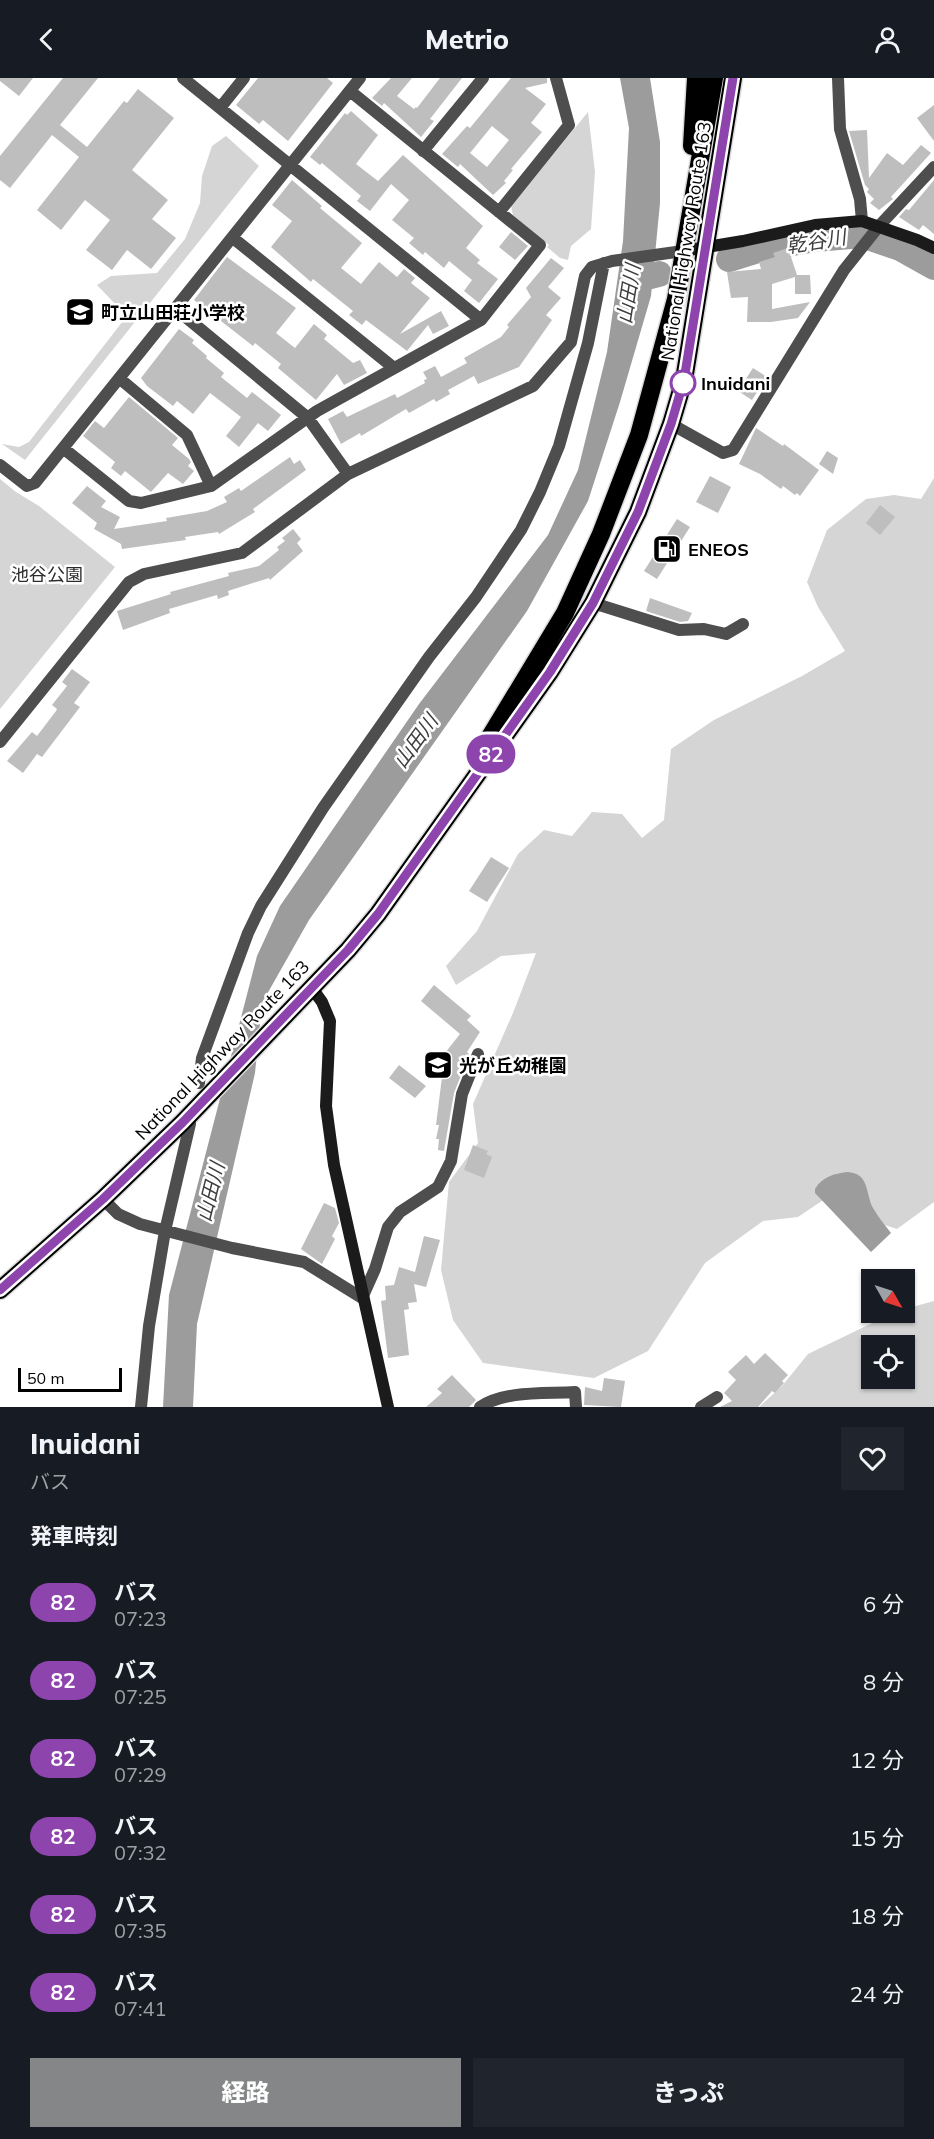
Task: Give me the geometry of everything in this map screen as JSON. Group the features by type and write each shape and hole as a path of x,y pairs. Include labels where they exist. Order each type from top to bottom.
{"highway":[{"path":"693,189 692,136 696,78"},
{"name":"National Highway Route 163","path":"447,814 467,774 566,613 601,534 639,435 676,299 675,252 693,189 714,78"},
{"name":"National Highway Route 163","path":"0,1290 103,1199 183,1122 200,1092 312,988 378,914 550,672 593,603 638,512 671,424 690,346 733,78"}],"street":[{"path":"183,78 481,320"},
{"path":"220,108 244,78"},
{"path":"0,465 23,484 32,486 360,78"},
{"path":"423,151 483,78"},
{"path":"499,212 569,125 556,78"},
{"path":"838,78 840,129 860,200 862,221"},
{"path":"63,448 129,501 141,503 211,486 308,418 481,320 540,245 350,91"},
{"path":"671,424 723,453 733,450 844,270 879,226 934,167"},
{"path":"0,742 129,582 144,574 242,554 348,474 532,386 571,342 585,276 592,267 608,262 743,241 815,225 862,221 934,248"},
{"path":"233,238 394,368"},
{"path":"200,1092 202,1058 248,933 267,896 322,808 429,657 476,597 520,530 540,492 559,446 608,262"},
{"path":"176,309 308,418 348,474"},
{"path":"119,378 188,435 211,486"},
{"path":"593,603 679,630 704,629 726,634 743,624"},
{"path":"312,988 322,1002 330,1021 326,1106 334,1165 388,1407"},
{"path":"362,1298 375,1269 388,1227 400,1212 438,1187 444,1176 451,1161 462,1094 478,1054"},
{"path":"141,1407 149,1326 190,1124"},
{"path":"103,1199 118,1214 140,1224 232,1248 304,1262 362,1298"},
{"path":"480,1407 506,1397 575,1392 576,1407"},
{"path":"701,1407 717,1397"}],"green space":[{"path":"588,112 595,172 591,229 571,246 568,260 560,258 547,247 549,245 513,215 511,206"},
{"path":"226,136 259,166 25,460 2,444 19,447 29,442 123,321 121,310 97,285 111,276 157,273 185,239 200,203 202,176 212,146"},
{"path":"934,478 934,1202 897,1229 869,1220 844,1186 798,1217 763,1221 705,1263 648,1351 594,1378 483,1363 453,1320 441,1270 449,1182 478,1143 473,1104 513,1013 536,953 501,956 456,985 446,966 477,931 518,854 544,830 572,836 592,812 622,814 642,838 664,820 671,749 714,720 802,676 845,651 818,607 807,582 827,530 866,499 894,495 921,499"},
{"name":"池谷公園","path":"0,479 39,506 115,567 0,709"},
{"path":"934,1301 934,1407 759,1407 782,1386 808,1354 872,1323 915,1323 915,1306"}],"water":[{"name":"山田川","path":"620,78 650,78 660,142 660,203 651,296 588,501 527,611 309,920 262,1003 255,1073 197,1324 193,1407 163,1407 169,1295 257,956 280,906 419,704 548,535 578,470 607,352 623,241 629,128"},
{"path":"847,1172 860,1176 863,1180 873,1208 891,1233 871,1252 815,1193 815,1189 825,1178"}],"building":[{"path":"0,78 33,78 19,96 0,81"},
{"path":"63,78 98,78 60,125 87,147 124,101 127,103 138,89 174,118 132,170 168,200 152,219 176,238 151,269 127,250 112,270 86,250 110,220 85,200 61,230 37,210 79,157 52,135 10,188 0,180 0,156"},
{"path":"258,78 327,78 333,83 288,141 263,120 259,124 236,105"},
{"path":"391,78 412,78 397,96 414,109 440,78 462,78 430,119 434,121 421,137 384,103 382,106 372,98"},
{"path":"511,78 547,78 547,83 525,88 546,104 531,123 542,132 511,169 513,170 504,181 506,183 493,195 460,164 458,167 442,154 467,126 470,128","holes":["492,126 509,140 487,167 470,153"]},
{"path":"934,105 934,141 917,118"},
{"path":"351,111 378,135 356,164 378,181 403,155 483,226 466,248 480,260 477,263 498,279 479,303 464,291 472,280 449,261 444,268 425,252 423,255 409,243 414,238 392,220 409,200 391,184 370,211 357,201 361,196 322,163 320,165 310,157 345,113 347,115"},
{"path":"867,130 869,178 887,153 903,165 921,145 931,153 891,197 893,199 879,210 870,203 874,199 867,192 869,189 865,185 849,131"},
{"path":"292,180 322,206 320,208 362,243 341,268 361,284 379,262 397,277 404,269 415,278 411,283 430,298 400,334 441,311 449,326 433,334 428,325 407,351 366,320 362,325 349,315 353,311 313,279 311,282 271,247 292,221 272,205"},
{"path":"934,180 934,234 923,225 919,230 899,217 906,209 909,210"},
{"path":"511,232 528,246 515,260 499,247"},
{"path":"788,248 797,275 810,275 811,294 795,294 795,277 772,284 772,309 810,302 798,318 771,322 747,322 748,297 731,298 727,272 761,269 759,262 775,257 773,253"},
{"path":"227,257 296,308 276,333 295,348 314,324 327,335 324,339 353,363 360,360 367,373 344,385 337,374 316,400 278,368 281,364 255,343 253,346 194,300"},
{"path":"551,258 564,268 548,287 561,298 546,315 552,320 519,367 478,384 474,376 448,390 450,394 436,402 434,399 409,413 406,409 361,436 360,433 341,444 328,419 343,411 347,417 395,394 397,398 425,383 424,380 427,379 423,372 435,366 441,377 467,363 464,358 501,337 509,327 507,325 531,297 526,288"},
{"path":"179,329 194,340 192,343 224,373 221,377 247,398 252,392 281,415 268,431 258,423 239,447 226,436 241,417 210,393 193,414 177,401 173,406 147,386 141,378"},
{"path":"753,368 767,377 752,400 738,391"},
{"path":"129,397 178,438 172,445 189,459 191,462 188,466 194,471 183,484 168,473 151,492 125,471 121,476 111,468 115,462 83,436 95,421 104,428"},
{"path":"756,428 783,446 784,444 819,470 800,496 783,486 781,489 760,474 739,464"},
{"path":"827,451 838,458 833,474 819,464"},
{"path":"290,457 294,464 300,460 306,470 253,509 255,512 219,534 218,532 185,537 186,540 122,549 121,544 94,529 97,523 72,503 87,486 106,501 101,507 120,517 114,529 167,521 166,518 207,511 227,502 224,497 239,488 241,491"},
{"path":"710,476 731,487 718,513 696,502"},
{"path":"880,505 895,517 880,535 866,523"},
{"name":"ENEOS","path":"677,519 690,527 657,579 644,571"},
{"path":"293,529 301,539 297,543 303,551 270,580 269,578 228,591 229,595 218,599 217,595 169,609 170,613 123,630 117,611 171,594 170,592 229,576 228,573 259,566 279,550 277,547 285,541 282,538"},
{"path":"650,598 692,613 688,621 680,622 646,611"},
{"path":"72,669 90,682 74,703 80,707 42,757 37,754 23,773 7,761 32,732 37,736 56,711 57,709 52,705 67,686 62,682"},
{"path":"491,857 509,868 487,902 469,891"},
{"path":"434,985 471,1016 467,1020 480,1032 467,1052 469,1054 467,1059 458,1070 462,1073 454,1093 444,1151 438,1150 439,1139 436,1139 439,1125 436,1125 445,1053 460,1034 421,1001"},
{"path":"399,1065 426,1086 415,1098 389,1078"},
{"path":"473,1145 488,1151 486,1154 492,1157 484,1178 464,1170"},
{"path":"324,1203 335,1208 339,1223 332,1236 335,1239 322,1264 301,1249"},
{"path":"424,1236 440,1240 426,1287 414,1284 417,1302 408,1303 409,1309 404,1310 409,1355 388,1358 381,1301 386,1300 385,1286 394,1285 399,1267 415,1272"},
{"path":"765,1353 788,1375 782,1381 784,1383 775,1393 772,1391 758,1407 720,1407 732,1401 724,1393 736,1380 728,1372 746,1355 754,1364"},
{"path":"452,1375 476,1400 469,1407 426,1407 442,1393 437,1389"},
{"path":"604,1378 625,1381 621,1407 584,1405 585,1387 602,1391"}],"waterway":[{"name":"乾谷川","path":"729,259 764,248 815,239 862,235 900,248 934,267"},
{"name":"乾谷川","path":"631,281 659,274"}],"bus line":[{"name":"82","path":"0,1290 103,1199 183,1122 348,950 378,914 550,672 593,603 638,512 671,424 684,380 733,78"}],"place":[{"name":"町立山田荘小学校","path":"80,312"},
{"name":"Inuidani","path":"683,383"},
{"name":"ENEOS","path":"667,549"},
{"name":"光が丘幼稚園","path":"438,1065"}]}
